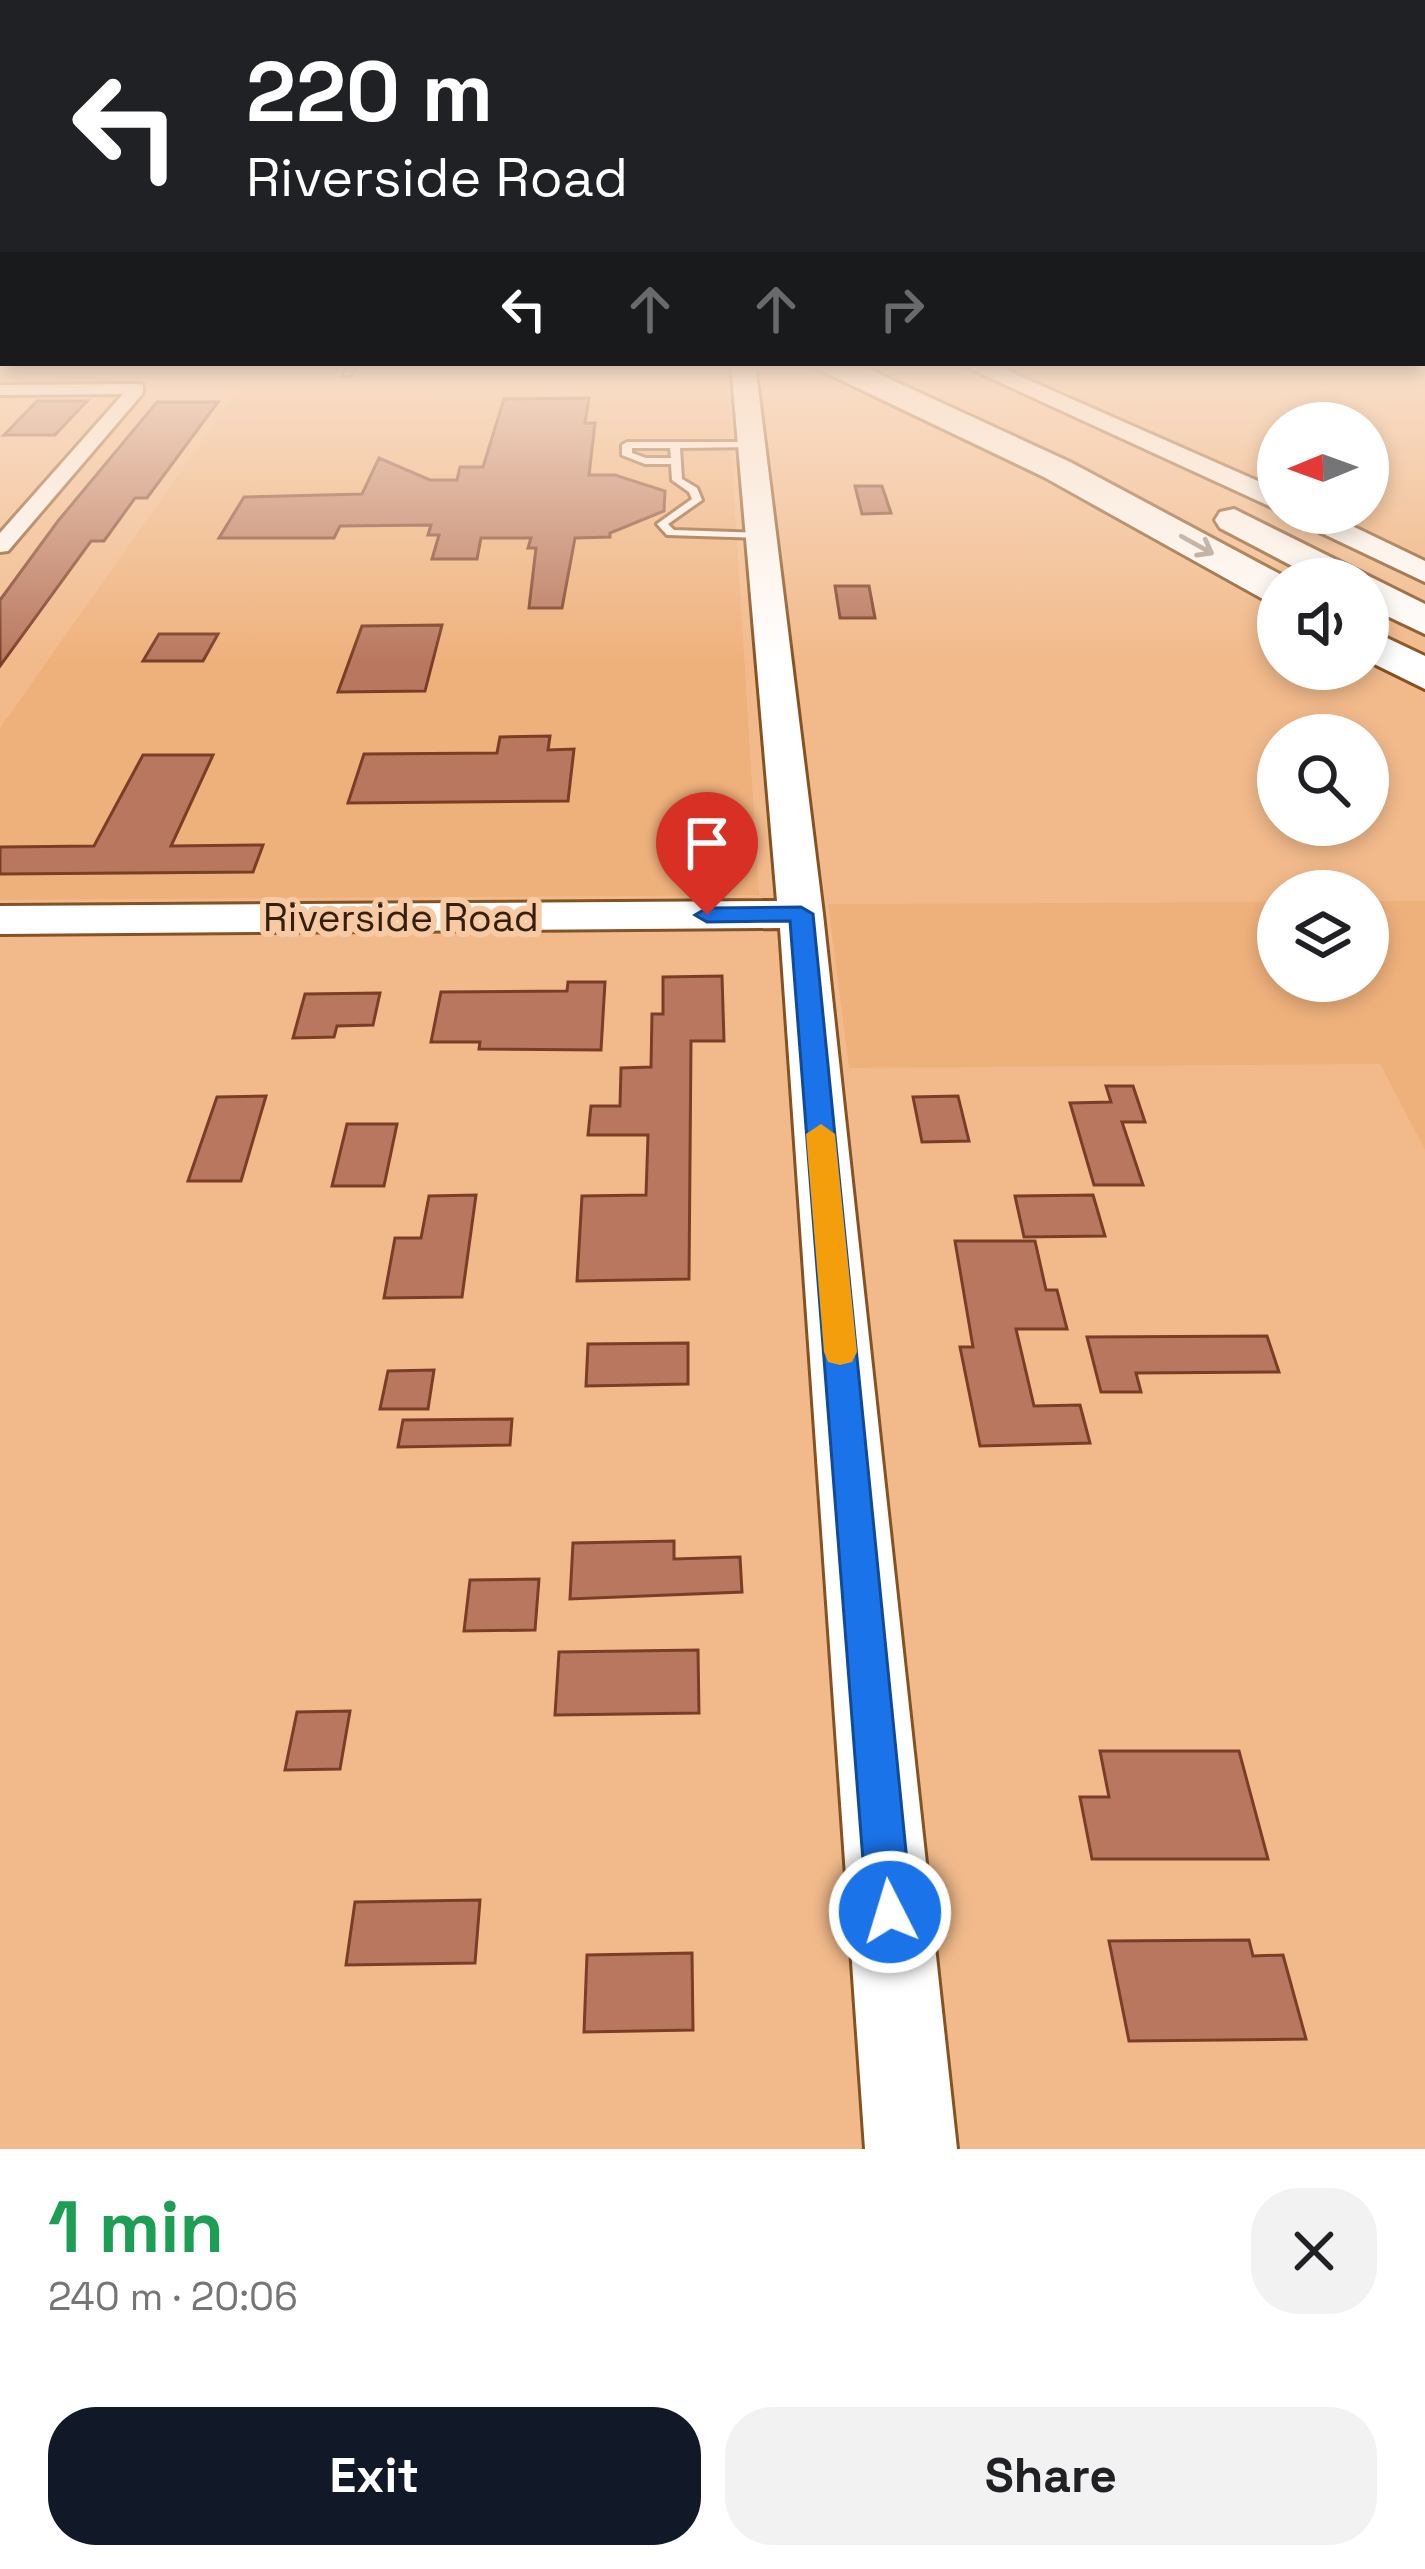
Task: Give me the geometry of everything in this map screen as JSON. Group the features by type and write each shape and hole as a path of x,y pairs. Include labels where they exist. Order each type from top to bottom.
{"highway":[{"path":"1042,461 1257,579"},
{"path":"1114,461 1150,479"},
{"path":"1193,500 1307,558"},
{"path":"1389,601 1425,621"},
{"path":"1389,654 1425,675"}],"main road":[{"path":"756,461 801,914 911,2149"},
{"path":"1189,461 1257,492"},
{"path":"1345,534 1425,573"},
{"name":"Riverside Road","path":"0,920 801,914"}],"street":[{"path":"0,546 73,461"}],"lane":[{"path":"674,461 677,480 693,490 697,500 665,517 663,529 688,535 763,535"}],"shaded area":[{"path":"188,461 732,461 759,895 0,900 0,728"},
{"path":"1211,461 1257,461 1257,482"},
{"path":"1389,461 1425,461 1425,564 1364,534 1389,534"},
{"path":"1389,901 1425,901 1425,1150 1380,1064 849,1068 828,904 1257,902 1257,1002 1389,1002"}],"building":[{"path":"108,461 174,461 147,498 135,498 104,541 91,541 0,666 0,600"},
{"path":"377,461 430,480 457,480 460,467 483,467 485,461 591,461 589,475 615,475 665,491 664,511 610,533 610,537 575,538 562,608 529,608 536,548 528,548 531,538 481,538 477,559 432,559 439,535 428,535 431,525 340,526 334,538 219,538 244,497 362,494"},
{"path":"855,486 882,486 891,513 862,514"},
{"path":"835,586 869,586 875,618 840,618"},
{"path":"442,625 425,691 338,692 362,626"},
{"path":"159,634 218,634 203,661 143,661"},
{"path":"550,736 548,750 574,749 568,801 348,803 364,754 497,753 500,737"},
{"path":"143,755 213,755 171,846 263,845 253,872 0,874 0,847 94,846"},
{"path":"722,976 724,1041 691,1041 689,1279 577,1281 582,1196 646,1195 648,1135 588,1135 591,1106 620,1106 621,1068 651,1067 652,1014 663,1014 663,977"},
{"path":"568,982 605,982 601,1050 479,1049 480,1042 431,1042 441,992 567,991"},
{"path":"380,993 373,1025 337,1026 334,1037 293,1038 305,994"},
{"path":"1106,1086 1133,1086 1145,1122 1122,1122 1143,1185 1094,1185 1070,1103 1111,1102"},
{"path":"266,1096 241,1181 188,1181 217,1097"},
{"path":"958,1096 969,1141 922,1142 913,1097"},
{"path":"347,1124 397,1124 384,1186 332,1186"},
{"path":"476,1195 462,1297 384,1298 395,1238 421,1238 429,1196"},
{"path":"1093,1195 1105,1236 1024,1237 1015,1196"},
{"path":"955,1241 1035,1241 1046,1290 1057,1290 1067,1329 1016,1329 1034,1406 1080,1405 1090,1443 980,1446 960,1347 973,1347"},
{"path":"1267,1336 1279,1372 1136,1373 1141,1392 1101,1392 1087,1337"},
{"path":"688,1343 688,1384 586,1386 588,1344"},
{"path":"434,1370 428,1409 380,1409 388,1371"},
{"path":"512,1419 510,1445 398,1447 403,1420"},
{"path":"674,1541 674,1559 740,1557 742,1592 570,1599 573,1543"},
{"path":"539,1579 535,1630 464,1631 470,1580"},
{"path":"698,1650 699,1713 555,1715 559,1652"},
{"path":"350,1711 340,1769 285,1770 297,1712"},
{"path":"1100,1751 1239,1751 1268,1859 1092,1859 1080,1797 1109,1797"},
{"path":"480,1900 475,1963 346,1965 355,1902"},
{"path":"1249,1940 1253,1956 1283,1955 1306,2039 1129,2041 1109,1941"},
{"path":"692,1953 693,2030 584,2032 587,1955"}],"slow traffic":[{"path":"821,1134 840,1352"}],"route":[{"path":"707,915 801,914 890,1912"}]}
